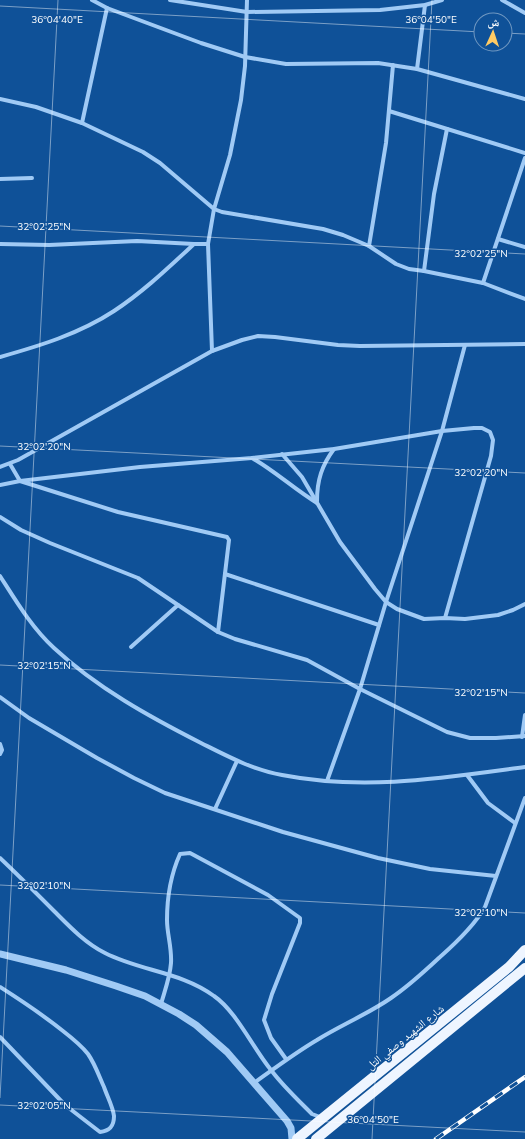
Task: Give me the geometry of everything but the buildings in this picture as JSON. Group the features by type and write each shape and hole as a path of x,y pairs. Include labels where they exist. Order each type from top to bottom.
{"main road":[{"name":"شارع الشهيد وصفي التل","path":"297,1139 510,967 525,950"},
{"path":"316,1139 525,968"}],"street":[{"path":"92,0 107,8 201,43 245,57 286,64 378,63 393,65 417,69 525,99"},
{"path":"170,0 248,12 380,10 425,4 442,0"},
{"path":"212,351 208,244 214,209 230,155 242,100 248,12 247,0"},
{"path":"502,0 525,13"},
{"path":"417,69 425,4"},
{"path":"82,123 107,8"},
{"path":"368,246 386,143 393,65"},
{"path":"0,99 36,107 82,123 143,152 160,163 214,209 231,215 286,222 323,229 343,235 368,246 396,264 408,269 483,283 525,299"},
{"path":"389,111 525,153"},
{"path":"424,271 434,194 447,129"},
{"path":"483,283 525,158"},
{"path":"0,178 32,178"},
{"path":"498,239 525,247"},
{"path":"0,244 49,245 137,242 208,244"},
{"path":"0,357 78,331 113,312 139,293 194,244"},
{"path":"0,467 10,464 212,351 258,336 353,346 525,344"},
{"path":"327,781 360,689 386,602 442,431 465,345"},
{"path":"0,485 20,481 140,466 252,458 334,449 442,431 482,428 490,432 493,440 492,456 445,618"},
{"path":"317,503 317,488 320,474 334,449"},
{"path":"282,454 302,477 340,542 386,602 397,609 424,618 465,619 481,618 513,610 525,604"},
{"path":"252,458 278,474 302,494 317,503"},
{"path":"10,464 20,481 118,512 225,536 229,540 218,632"},
{"path":"0,517 21,530 50,543 138,578 218,632 235,639 307,660 360,689 456,735 483,738 523,736 525,715"},
{"path":"225,574 379,625"},
{"path":"0,576 34,626 54,648 77,667 132,705 164,724 237,761 282,775 354,783 387,783 467,775 525,767"},
{"path":"131,647 178,605"},
{"path":"0,697 29,718 97,758 134,778 165,792 283,832 378,858 430,869 496,876"},
{"path":"0,744 2,750 0,754"},
{"path":"216,809 237,761"},
{"path":"467,775 488,804 515,823"},
{"path":"254,1083 286,1059 318,1039 370,1012 392,997 451,948 480,915 485,907 525,798"},
{"path":"161,1004 170,976 171,961 167,920 172,876 180,854 190,852 268,895 300,918 300,923 272,994 264,1020 271,1038 286,1059"},
{"path":"0,858 71,927 89,943 104,953 122,961 186,980 202,987 216,997 228,1008 271,1070 312,1114 324,1118"},
{"path":"0,954 66,970 145,996 190,1021 227,1052 287,1121 291,1128 292,1139"},
{"path":"0,987 33,1008 57,1026 78,1043 88,1054 102,1082 114,1114 114,1123 111,1128 107,1132 100,1132 65,1105 0,1037"}],"railway":[{"path":"436,1139 525,1077"}]}
